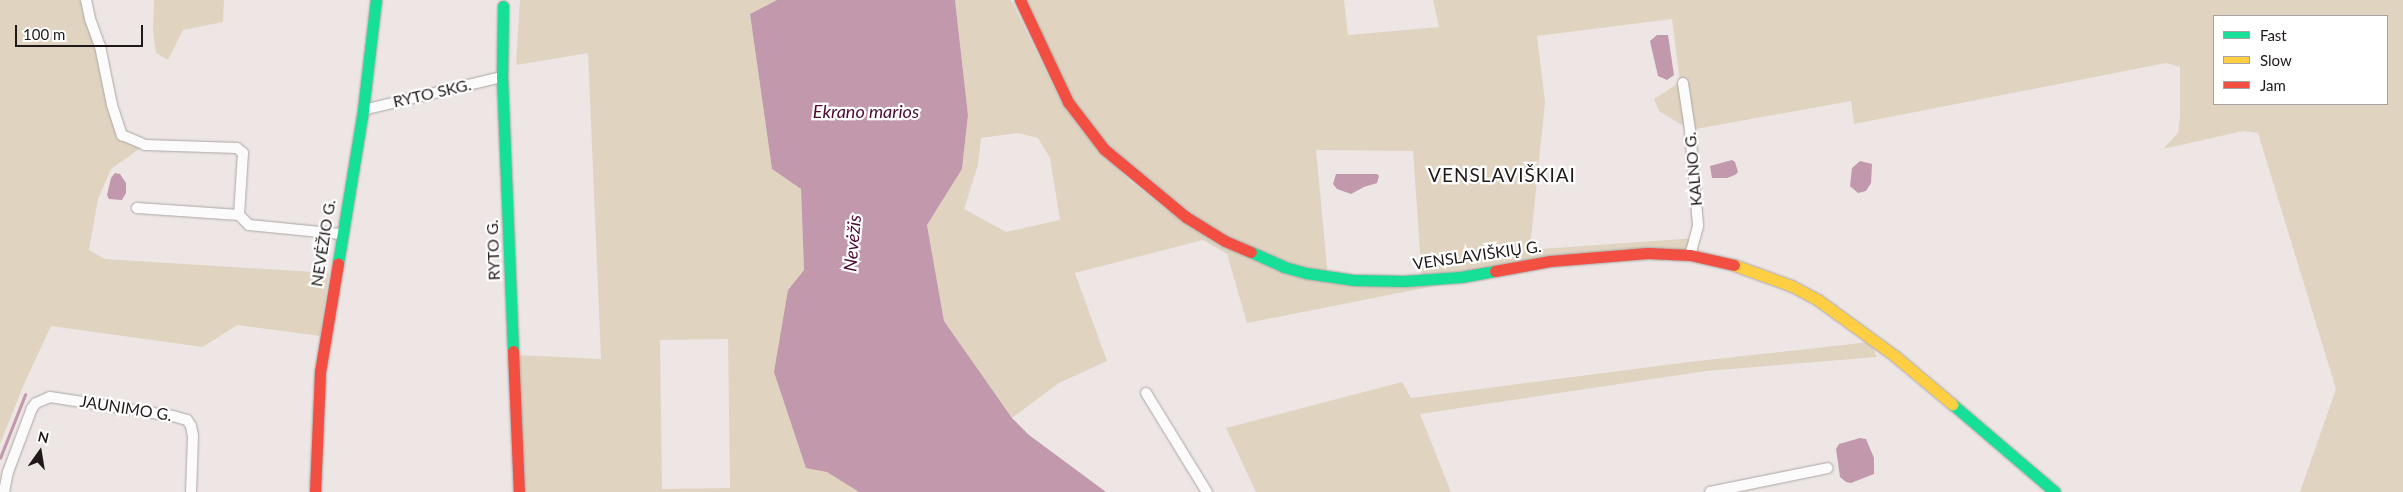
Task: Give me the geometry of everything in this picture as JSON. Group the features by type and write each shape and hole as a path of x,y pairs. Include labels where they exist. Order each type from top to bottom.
{"main road":[{"name":"NEVĖŽIO G.","path":"315,492 316,424 320,372 341,234 363,110 376,0"},
{"name":"VENSLAVIŠKIŲ G.","path":"1020,0 1068,102 1104,149 1186,217 1225,242 1284,267 1313,274 1354,280 1404,281 1461,277 1550,261 1612,254 1690,255 1740,267 1792,286 1818,300 1883,347 2055,492"},
{"name":"RYTO G.","path":"503,6 502,77 519,492"}],"street":[{"path":"86,0 90,19 100,46 112,105 122,136 145,145 237,148 243,153 239,214"},
{"name":"RYTO SKG.","path":"363,110 502,77"},
{"name":"KALNO G.","path":"1683,83 1690,130 1698,226 1690,255"},
{"path":"137,208 239,214 249,225 341,234"},
{"path":"1146,393 1207,492"},
{"name":"JAUNIMO G.","path":"4,492 8,472 32,408 36,403 50,397 173,416 187,420 194,436 191,492"},
{"path":"1710,492 1828,468"}],"shaded area":[{"path":"0,0 86,0 122,135 145,145 111,169 98,199 89,250 105,259 329,273 320,336 237,325 203,347 51,326 24,384 0,444"},
{"path":"154,0 224,0 223,22 183,30 168,60 156,53 153,32"},
{"path":"520,0 777,0 750,14 772,169 801,189 804,270 788,290 806,467 827,471 859,492 524,492 518,355 601,359 588,53 516,65","holes":["728,339 730,488 662,489 660,340"]},
{"path":"955,0 1011,0 1060,100 1081,130 1130,181 1167,210 1274,269 1444,284 1247,323 1227,254 1203,240 1075,273 1107,361 1059,383 1012,418 944,321 927,225 962,169 968,115","holes":["1018,133 1038,138 1050,158 1060,220 1006,232 964,209 978,165 981,138"]},
{"path":"1022,0 1344,0 1348,35 1439,27 1433,0 2403,0 2403,492 2300,492 2336,389 2258,133 2243,131 2163,149 2178,133 2180,117 2180,67 2166,63 1854,124 1851,101 1690,130 1659,111 1654,99 1680,82 1672,19 1537,36 1545,102 1531,239 1540,249 1696,238 1690,255 1648,253 1422,280 1413,151 1316,150 1328,277 1225,241 1082,123"},
{"path":"1870,342 1877,357 1706,371 1420,414 1451,492 1256,492 1226,428 1402,382 1411,398 1689,362"}],"water":[{"name":"Ekrano marios","path":"777,0 955,0 968,115 962,169 927,225 944,321 1012,418 1029,435 1106,492 859,492 827,472 806,468 774,372 788,290 804,270 801,189 772,169 750,14"},
{"path":"1657,35 1668,35 1674,75 1667,80 1658,76 1650,41"},
{"path":"1732,160 1735,162 1738,172 1735,175 1727,178 1712,178 1710,166"},
{"path":"1860,161 1872,164 1871,183 1866,191 1858,193 1850,186 1852,168"},
{"path":"115,173 120,174 126,183 126,193 122,200 109,199 107,195 111,178"},
{"path":"1336,174 1377,174 1379,176 1377,183 1351,194 1337,189 1333,184"},
{"path":"1860,438 1866,439 1874,458 1874,474 1851,483 1846,482 1840,477 1836,449 1839,444"}],"waterway":[{"path":"0,458 25,395"}],"traffic: fast":[{"path":"338,263 363,110 376,0"},
{"path":"503,6 502,77 513,351"},
{"path":"1251,252 1284,267 1306,273 1354,280 1404,281 1461,277 1495,271"},
{"path":"1952,404 2055,492"}],"traffic: slow":[{"path":"1734,265 1792,286 1818,300 1895,356 1952,404"}],"traffic: jam":[{"path":"1020,0 1068,102 1104,149 1186,217 1225,241 1251,252"},
{"path":"1495,271 1550,261 1648,253 1690,255 1734,265"},
{"path":"315,492 320,372 338,263"},
{"path":"513,351 519,492"}],"district":[{"name":"VENSLAVIŠKIAI","path":"1502,175"}],"water label":[{"name":"Nevėžis","path":"852,243"}]}
